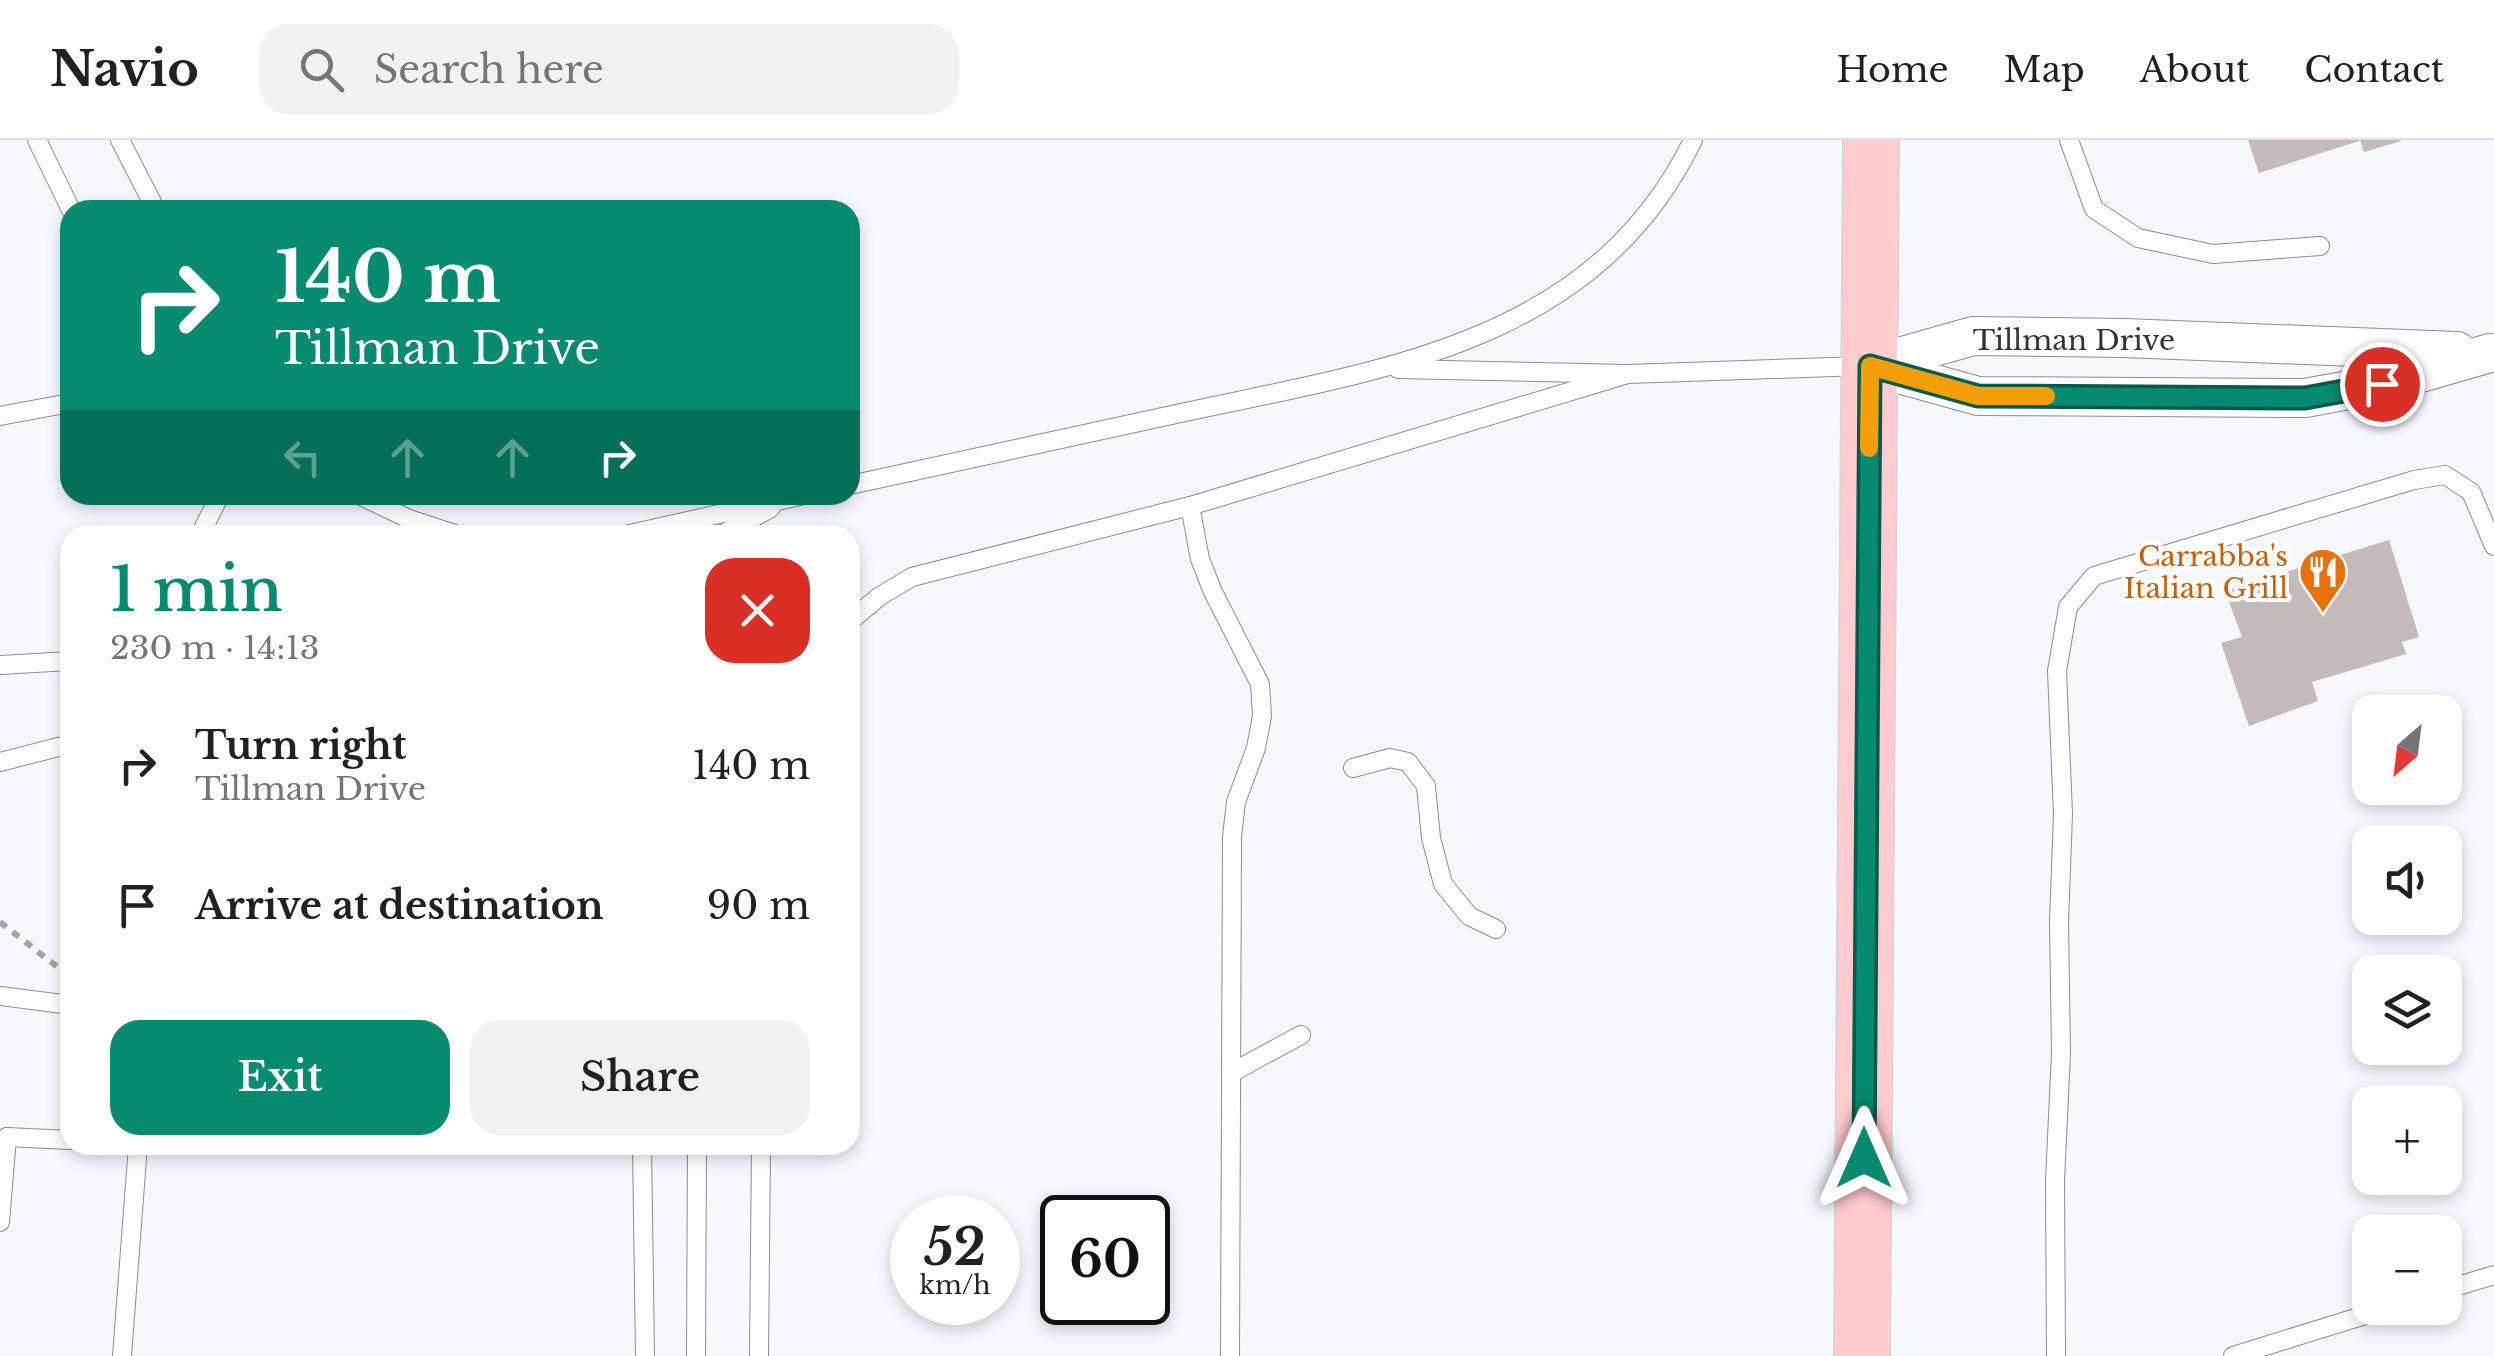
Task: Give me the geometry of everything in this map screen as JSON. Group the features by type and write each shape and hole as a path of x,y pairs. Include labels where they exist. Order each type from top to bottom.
{"main road":[{"path":"1862,1356 1870,140"}],"street":[{"name":"Tillman Drive","path":"1870,366 1973,336 2316,344 2493,356"},
{"name":"Tillman Drive","path":"1870,366 1978,396 2305,398 2493,356"}],"lane":[{"path":"37,140 67,200"},
{"path":"120,140 151,200"},
{"path":"860,483 1387,369 1497,328 1532,312 1614,253 1646,217 1693,140"},
{"path":"2069,140 2094,209 2138,238 2212,254 2320,246"},
{"path":"1387,369 1628,374 1870,366"},
{"path":"860,613 912,576 1190,506 1628,374"},
{"path":"0,416 60,405"},
{"path":"2056,1356 2055,1180 2061,1053 2058,922 2063,814 2057,671 2068,607 2094,576 2414,480 2445,475 2471,492 2494,546"},
{"path":"379,505 427,525"},
{"path":"669,525 757,505"},
{"path":"740,525 779,505"},
{"path":"1190,506 1200,559 1260,684 1262,716 1256,748 1236,802 1232,838 1230,1356"},
{"path":"0,664 60,661"},
{"path":"0,762 60,747"},
{"path":"1352,768 1390,758 1408,762 1426,786 1430,838 1443,884 1468,916 1496,929"},
{"path":"0,996 60,1004"},
{"path":"1231,1073 1301,1035"},
{"path":"0,1222 4,1139 60,1140"},
{"path":"122,1356 137,1155"},
{"path":"642,1155 645,1356"},
{"path":"696,1155 696,1356"},
{"path":"760,1356 761,1155"},
{"path":"2462,1285 2494,1275"},
{"path":"2233,1356 2352,1319"}],"path":[{"path":"0,922 60,969"}],"building":[{"path":"2248,140 2359,140 2359,141 2259,173"},
{"path":"2360,140 2401,140 2401,141 2364,152"},
{"name":"Carrabba's Italian Grill","path":"2389,540 2419,637 2402,642 2406,654 2312,682 2318,701 2249,726 2221,643 2242,637 2225,591"}],"slow traffic":[{"path":"1869,448 1870,366 1978,396 2046,396"}],"place":[{"name":"Carrabba's Italian Grill","path":"2323,614"}],"route":[{"path":"1864,1158 1870,366 1978,396 2305,398 2382,384"}]}
